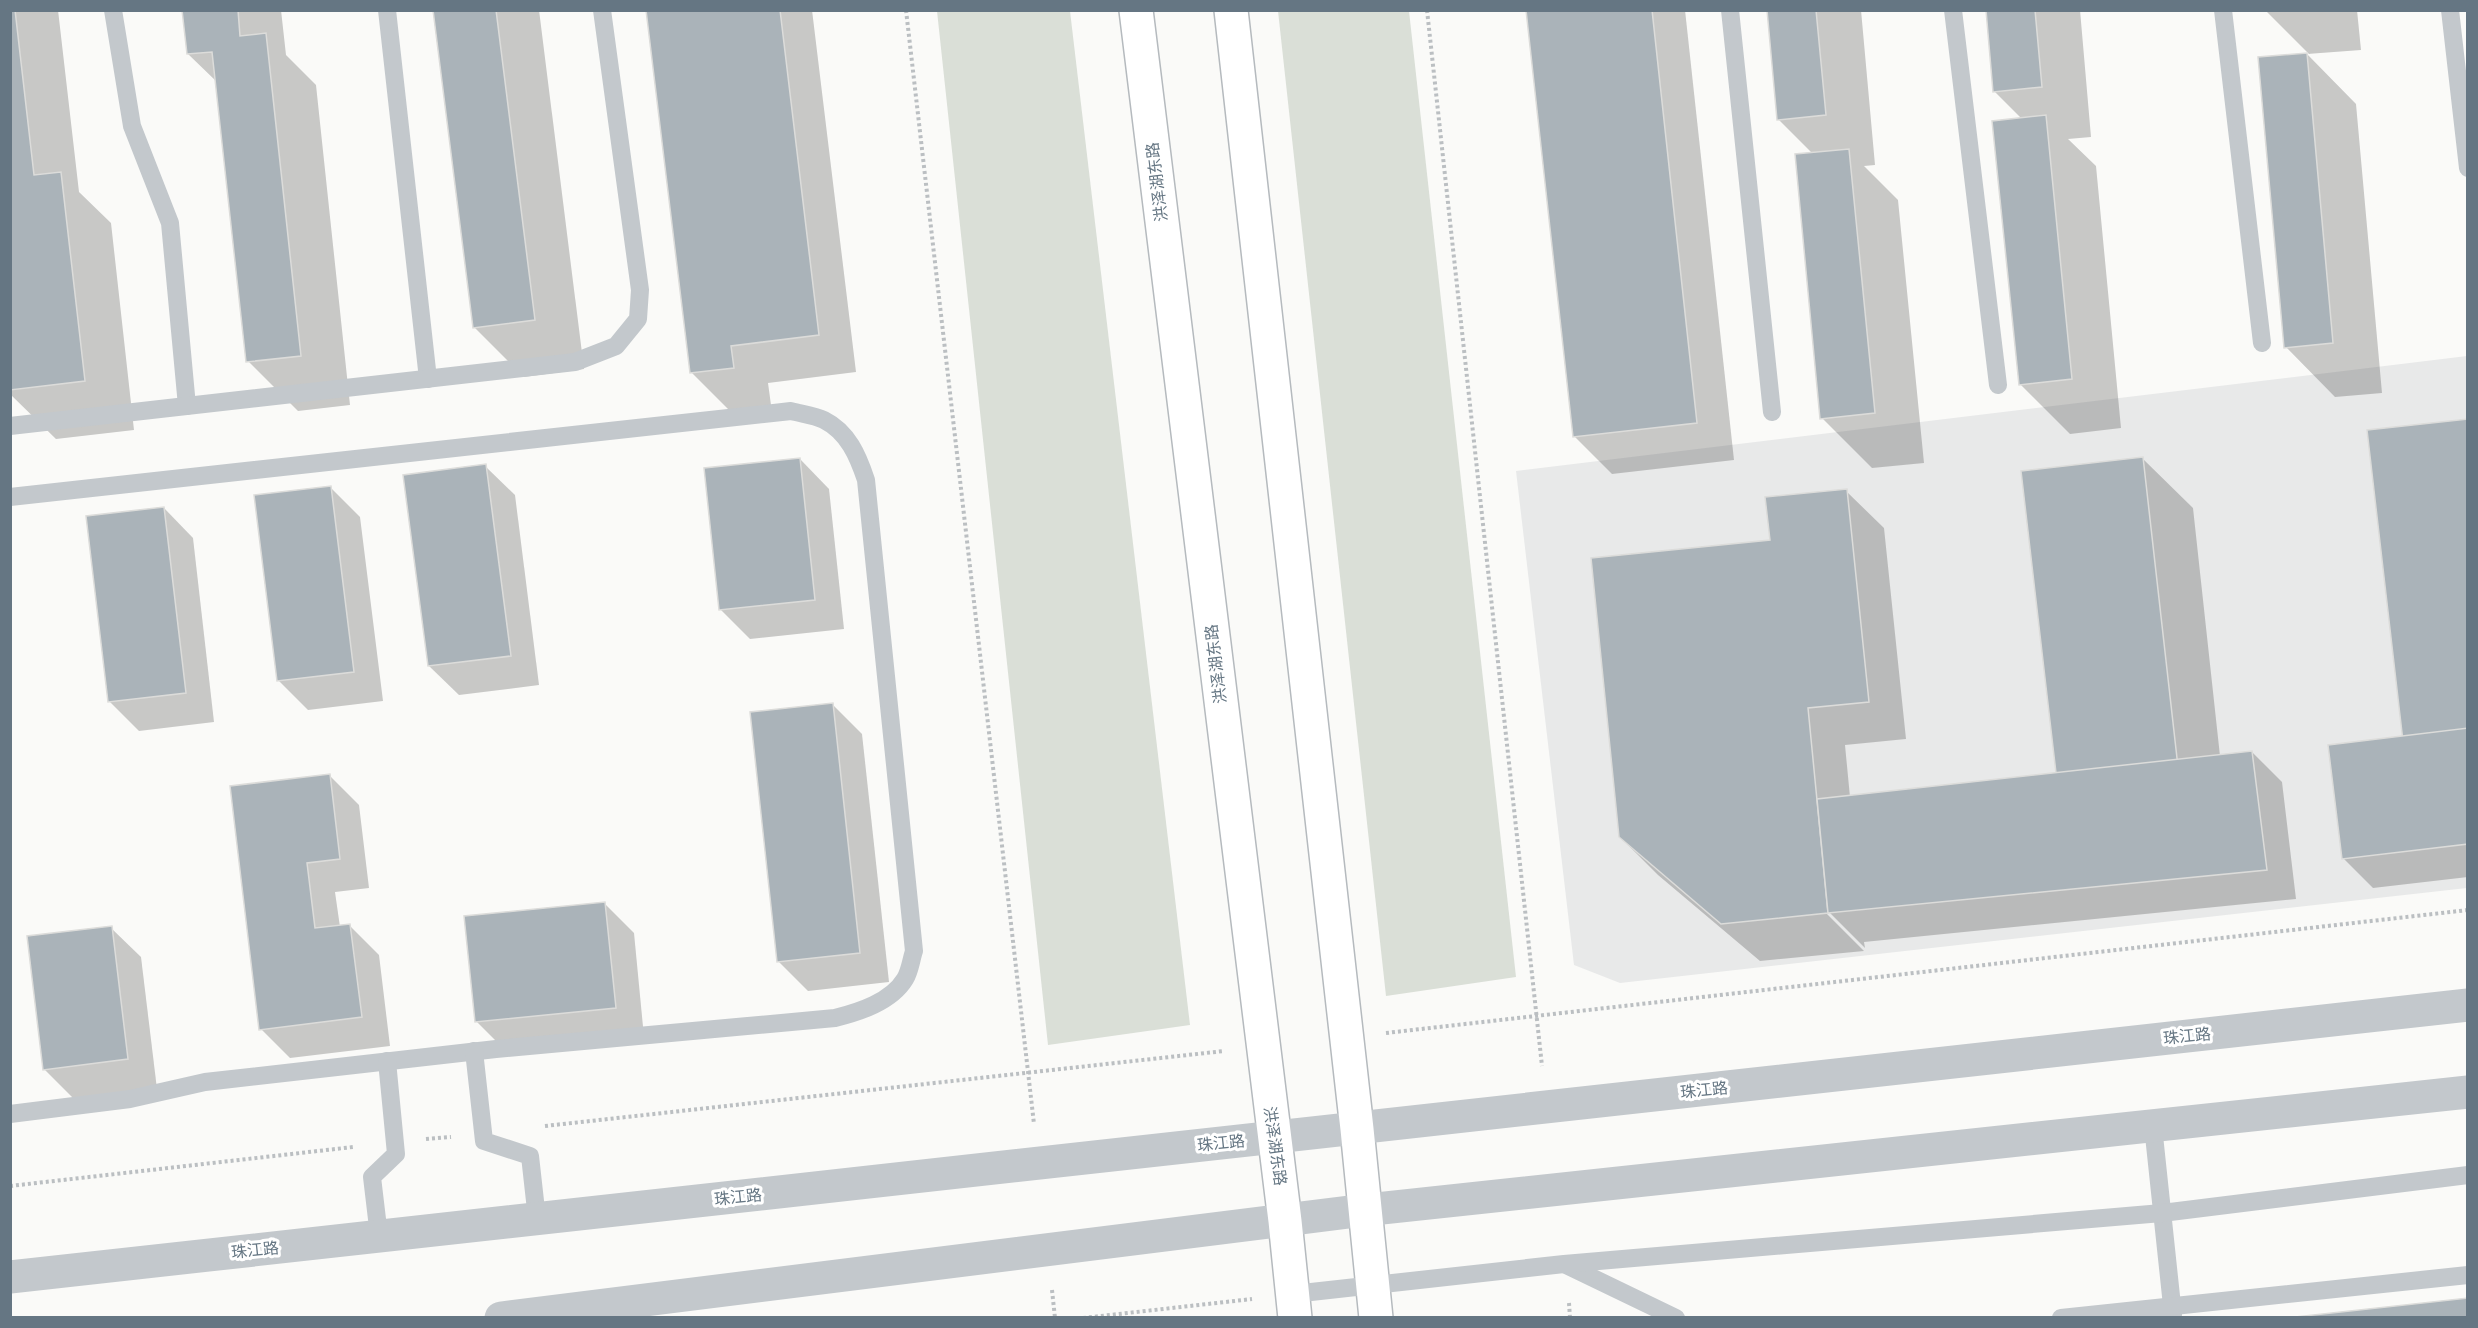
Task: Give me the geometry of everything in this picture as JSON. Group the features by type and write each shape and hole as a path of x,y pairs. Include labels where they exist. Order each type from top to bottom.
{"main road":[{"name":"洪泽湖东路","path":"1136,10 1294,1306"},
{"path":"1231,10 1357,1129 1376,1317"}],"street":[{"name":"珠江路","path":"10,1277 2468,1005"},
{"path":"501,1317 1365,1210 2468,1092"}],"lane":[{"path":"113,10 132,126 170,223 187,406"},
{"path":"387,10 428,379"},
{"path":"10,426 575,362 616,346 638,320 640,290 602,10"},
{"path":"1730,10 1772,412"},
{"path":"1953,10 1998,385"},
{"path":"2223,10 2262,343"},
{"path":"2450,10 2468,168"},
{"path":"10,497 791,411 823,420 845,436 859,459 866,480 914,951 905,979 884,999 860,1012 835,1018 474,1051 205,1082 130,1099 10,1114"},
{"path":"474,1051 484,1141 530,1156 537,1219"},
{"path":"379,1236 372,1178 396,1154 387,1061"},
{"path":"2152,1126 2173,1311"},
{"path":"1294,1306 1373,1285 1564,1264 2162,1213 2468,1174"},
{"path":"1564,1264 1676,1317"},
{"path":"2061,1317 2173,1311 2468,1275"}],"path":[{"path":"906,10 1038,1163"},
{"path":"1427,10 1547,1107"},
{"path":"1048,1250 1055,1317"},
{"path":"1564,1264 1570,1317"},
{"path":"1083,1317 1294,1306"}],"shaded area":[{"path":"937,11 1070,11 1190,1025 1048,1045"},
{"path":"1278,11 1409,11 1516,977 1386,996"},
{"path":"2467,356 2467,888 1620,983 1574,965 1516,471"}],"building":[{"path":"10,10 15,10 34,175 61,172 85,381 10,390"},
{"path":"182,10 238,10 240,36 266,33 301,356 246,362 212,52 187,54"},
{"path":"433,10 496,10 535,320 473,328"},
{"path":"646,10 780,10 819,335 731,346 734,368 690,373"},
{"path":"1526,10 1652,10 1697,423 1573,437"},
{"path":"1767,10 1816,10 1826,115 1777,120"},
{"path":"1986,10 2035,10 2042,87 1993,92"},
{"path":"2307,53 2333,343 2284,348 2258,57"},
{"path":"2046,115 2072,379 2019,385 1992,121"},
{"path":"1849,149 1875,413 1820,419 1795,154"},
{"path":"2468,419 2468,795 2410,802 2367,430"},
{"path":"2143,457 2185,829 2064,842 2021,471"},
{"path":"800,458 815,600 719,610 704,468"},
{"path":"486,464 511,656 428,666 403,475"},
{"path":"331,486 354,672 277,681 254,495"},
{"path":"1847,489 1869,702 1808,708 1828,913 1721,924 1619,837 1591,558 1770,540 1765,497"},
{"path":"164,507 186,693 108,702 86,516"},
{"path":"833,703 860,953 777,962 750,712"},
{"path":"2468,728 2468,844 2342,859 2328,745"},
{"path":"2252,751 2267,870 1828,913 1817,799"},
{"path":"330,774 340,859 307,863 315,928 350,924 362,1017 259,1030 230,786"},
{"path":"605,902 616,1008 475,1022 464,916"},
{"path":"112,926 128,1059 43,1070 27,936"},
{"path":"2468,1298 2468,1318 2286,1318"}]}
